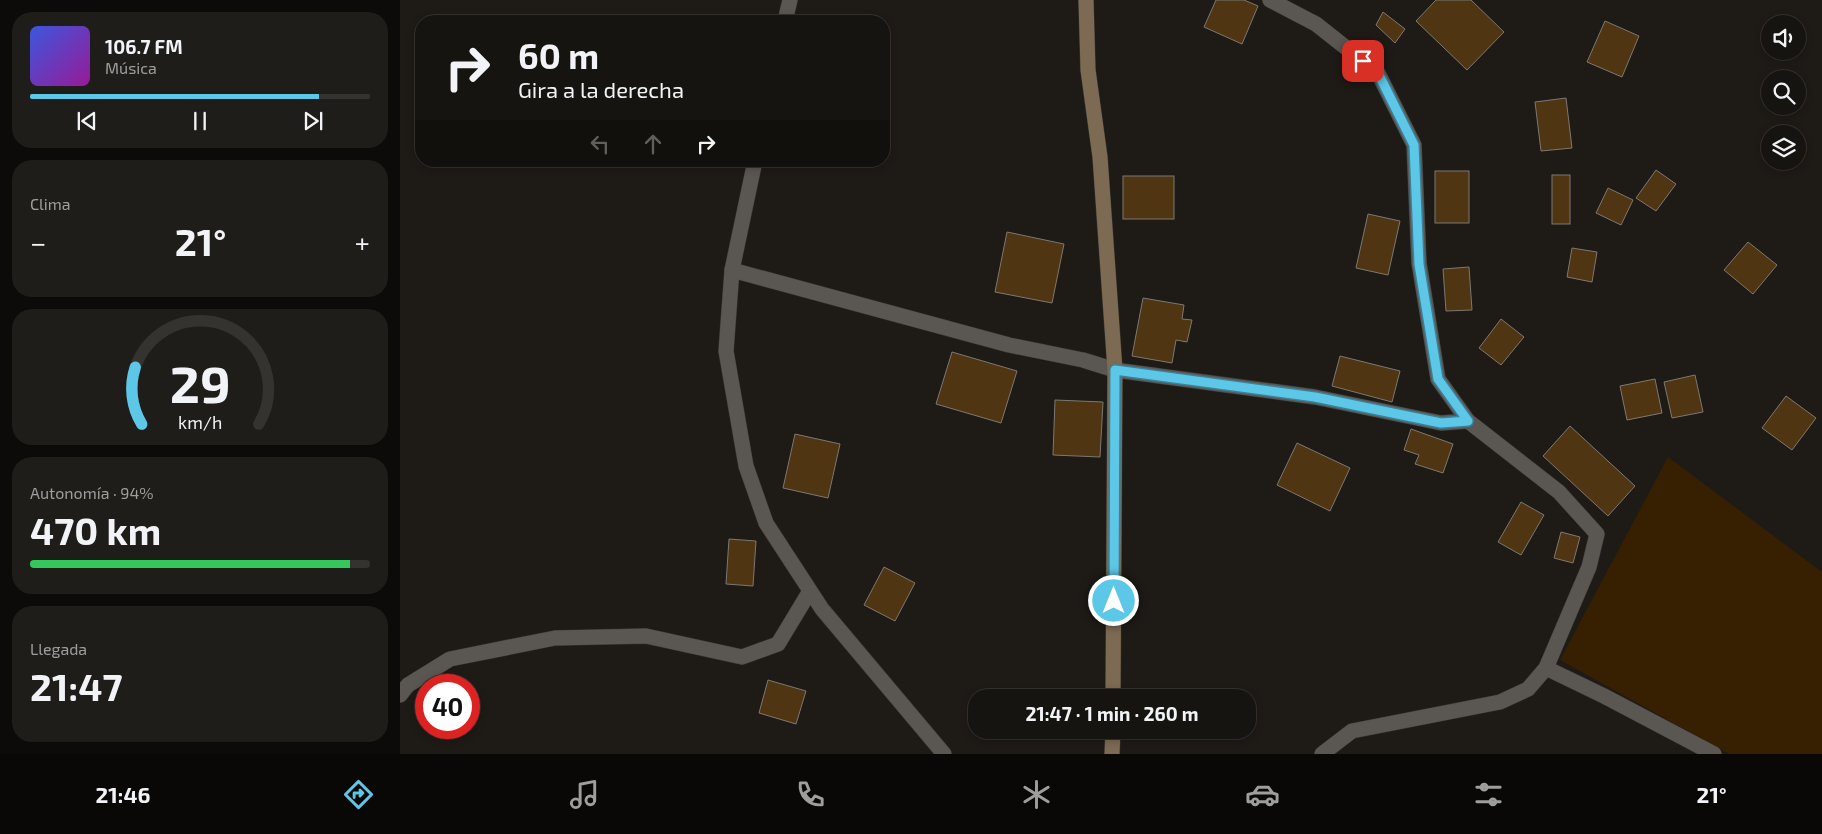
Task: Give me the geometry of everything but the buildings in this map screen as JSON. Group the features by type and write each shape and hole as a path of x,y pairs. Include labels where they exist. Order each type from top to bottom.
{"street":[{"path":"786,15 790,0"},
{"path":"1086,0 1088,70 1100,158 1115,370 1113,689"},
{"path":"1270,0 1316,24 1378,73 1414,145 1419,264 1438,379 1468,421 1559,492 1597,534 1589,567 1546,668 1528,689 1500,702 1352,731 1322,754"},
{"path":"754,167 732,270 726,351 746,466 766,523 822,609 944,754"},
{"path":"732,270 1009,345 1083,360 1115,370 1315,397 1441,423 1468,421"},
{"path":"400,695 408,685 450,659 555,638 646,636 742,657 778,644 810,591"},
{"path":"1546,668 1604,696 1714,754"},
{"path":"1112,754 1113,739"}],"shaded area":[{"path":"1668,457 1822,572 1822,754 1729,754 1560,660"}],"route":[{"path":"1114,601 1115,370 1315,397 1441,423 1468,421 1438,379 1419,264 1414,145 1378,73 1363,61"}]}
